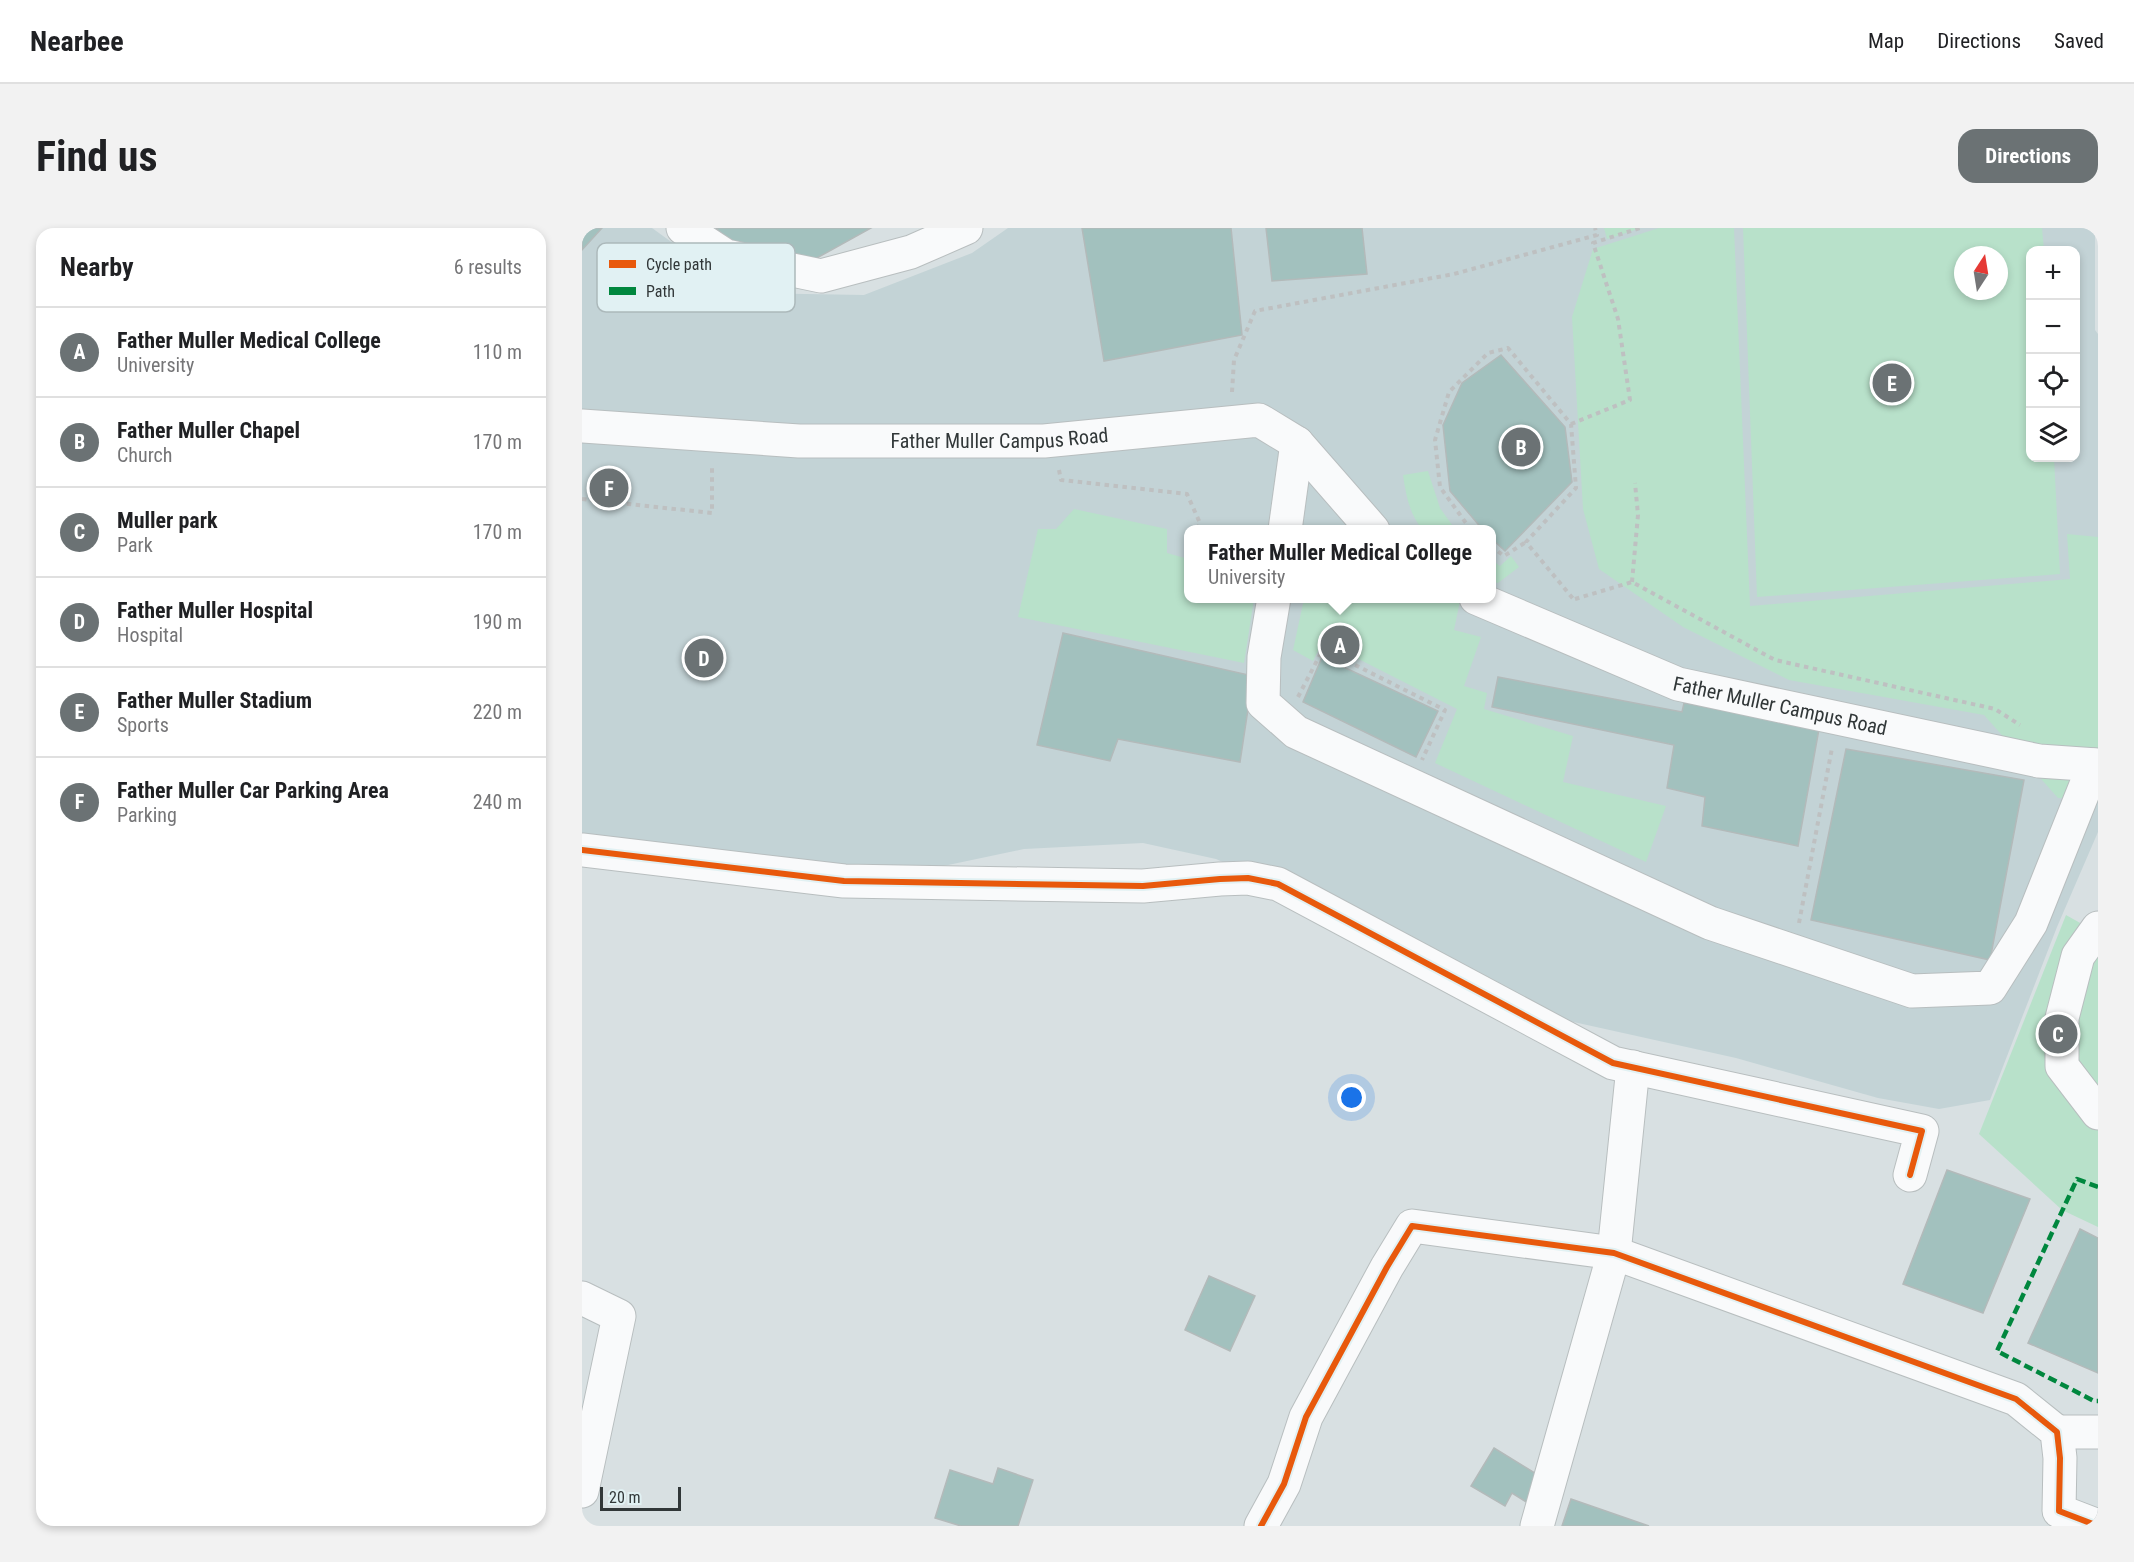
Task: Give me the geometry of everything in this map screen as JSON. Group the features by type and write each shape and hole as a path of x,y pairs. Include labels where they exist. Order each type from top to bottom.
{"street":[{"path":"683,228 706,243"},
{"path":"795,271 821,276 911,252 966,228"},
{"name":"Father Muller Campus Road","path":"582,426 799,441 1044,441 1259,420 1297,443 1369,525"},
{"path":"1287,525 1297,443"},
{"path":"1273,603 1264,657 1263,703 1296,732 1710,923 1912,991 1990,988 2031,923 2096,765"},
{"name":"Father Muller Campus Road","path":"1488,603 1678,684 2039,761 2096,765"},
{"path":"582,850 844,881 1143,886 1220,879 1248,879 1278,884 1613,1063 1922,1131 1910,1175"},
{"path":"2098,928 2078,956 2062,1018 2062,1066 2098,1113"},
{"path":"1537,1526 1614,1253 1633,1067"},
{"path":"1261,1526 1284,1484 1306,1417 1387,1267 1412,1226 1614,1253 2016,1399 2056,1432 2098,1432"},
{"path":"582,1298 619,1316 582,1491"},
{"path":"2056,1432 2060,1458 2059,1511 2098,1526"}],"path":[{"path":"1571,424 1630,400 1618,319 1593,243 1597,236 1595,228"},
{"path":"1593,243 1640,228"},
{"path":"1232,402 1234,360 1255,311 1454,274 1597,236"},
{"path":"1467,525 1440,487 1435,440 1449,392 1488,353 1508,348 1571,424 1576,488 1526,542 1504,556 1496,550"},
{"path":"582,499 712,513 712,456"},
{"path":"1632,582 1638,515 1635,483"},
{"path":"1526,542 1575,599"},
{"path":"1575,599 1632,582 1775,660 1995,709 2025,728"},
{"path":"1565,636 1575,599"},
{"path":"1294,704 1323,650 1445,710 1418,767"},
{"path":"1798,929 1838,718"}],"shaded area":[{"path":"582,228 652,228 673,243 597,243 597,312 795,312 795,294 864,295 972,253 1008,228 2095,228 2095,330 2098,334 2098,832 2057,927 1990,1100 1939,1109 1878,1098 1736,1058 1551,1017 1318,905 1216,859 1143,843 1024,849 915,872 582,841"}],"green space":[{"path":"1604,228 1641,228 1607,239"},
{"path":"1659,228 1734,228 1750,606 2070,579 2067,534 2098,537 2098,798 2058,798 1984,715 1789,680 1683,627 1599,569 1583,509 1572,317 1593,249"},
{"path":"1743,228 2042,228 2044,246 2026,246 2026,462 2054,462 2060,574 1757,597"},
{"path":"1428,471 1440,508 1452,525 1419,525 1411,510 1403,475"},
{"path":"1074,509 1167,529 1167,553 1184,558 1184,603 1253,603 1244,663 1018,617 1038,529 1056,529"},
{"path":"1511,556 1519,567 1498,583 1496,582 1496,563 1500,566"},
{"path":"1303,603 1460,603 1454,630 1481,637 1464,686 1487,693 1484,709 1573,736 1563,782 1666,806 1646,862 1435,763 1457,709 1323,641 1313,661 1293,650"},
{"path":"2066,915 2098,933 2098,1227 2062,1210 1979,1134"}],"building":[{"path":"582,228 602,228 582,250"},
{"path":"716,228 871,228 806,264 795,263 795,243 732,243"},
{"path":"1082,228 1231,228 1242,335 1104,361"},
{"path":"1266,228 1362,228 1367,274 1272,281"},
{"path":"1501,355 1565,427 1572,482 1505,551 1496,543 1496,525 1479,525 1450,491 1443,425 1462,383"},
{"path":"1063,633 1253,676 1240,762 1118,739 1110,761 1037,745"},
{"path":"1322,657 1438,711 1416,757 1303,702"},
{"path":"1498,677 1682,712 1684,703 1819,729 1798,846 1702,826 1705,797 1667,788 1674,745 1492,707"},
{"path":"1846,749 2024,780 1990,960 1811,920"},
{"path":"1947,1170 2030,1199 1983,1313 1903,1284"},
{"path":"2080,1229 2098,1238 2098,1373 2028,1343"},
{"path":"1209,1276 1255,1296 1230,1351 1185,1330"},
{"path":"1494,1448 1543,1478 1528,1503 1512,1493 1505,1506 1471,1486"},
{"path":"998,1468 1033,1480 1018,1526 961,1526 935,1518 950,1470 993,1484"},
{"path":"1571,1499 1649,1526 1562,1526"}],"marked path":[{"path":"2098,1187 2077,1179 1997,1351 2098,1401"}],"cycle path":[{"path":"582,850 844,881 1143,886 1248,878 1278,884 1613,1063 1922,1131 1910,1175"},
{"path":"1261,1526 1284,1484 1306,1417 1387,1267 1412,1226 1614,1253 2016,1399 2057,1432 2060,1458 2059,1511 2098,1526"}],"place":[{"name":"Father Muller Stadium","path":"1892,383"},
{"name":"Father Muller Chapel","path":"1521,447"},
{"name":"Father Muller Car Parking Area","path":"609,488"},
{"name":"Father Muller Medical College","path":"1340,645"},
{"name":"Father Muller Hospital","path":"704,658"},
{"name":"Muller park","path":"2058,1034"}]}
